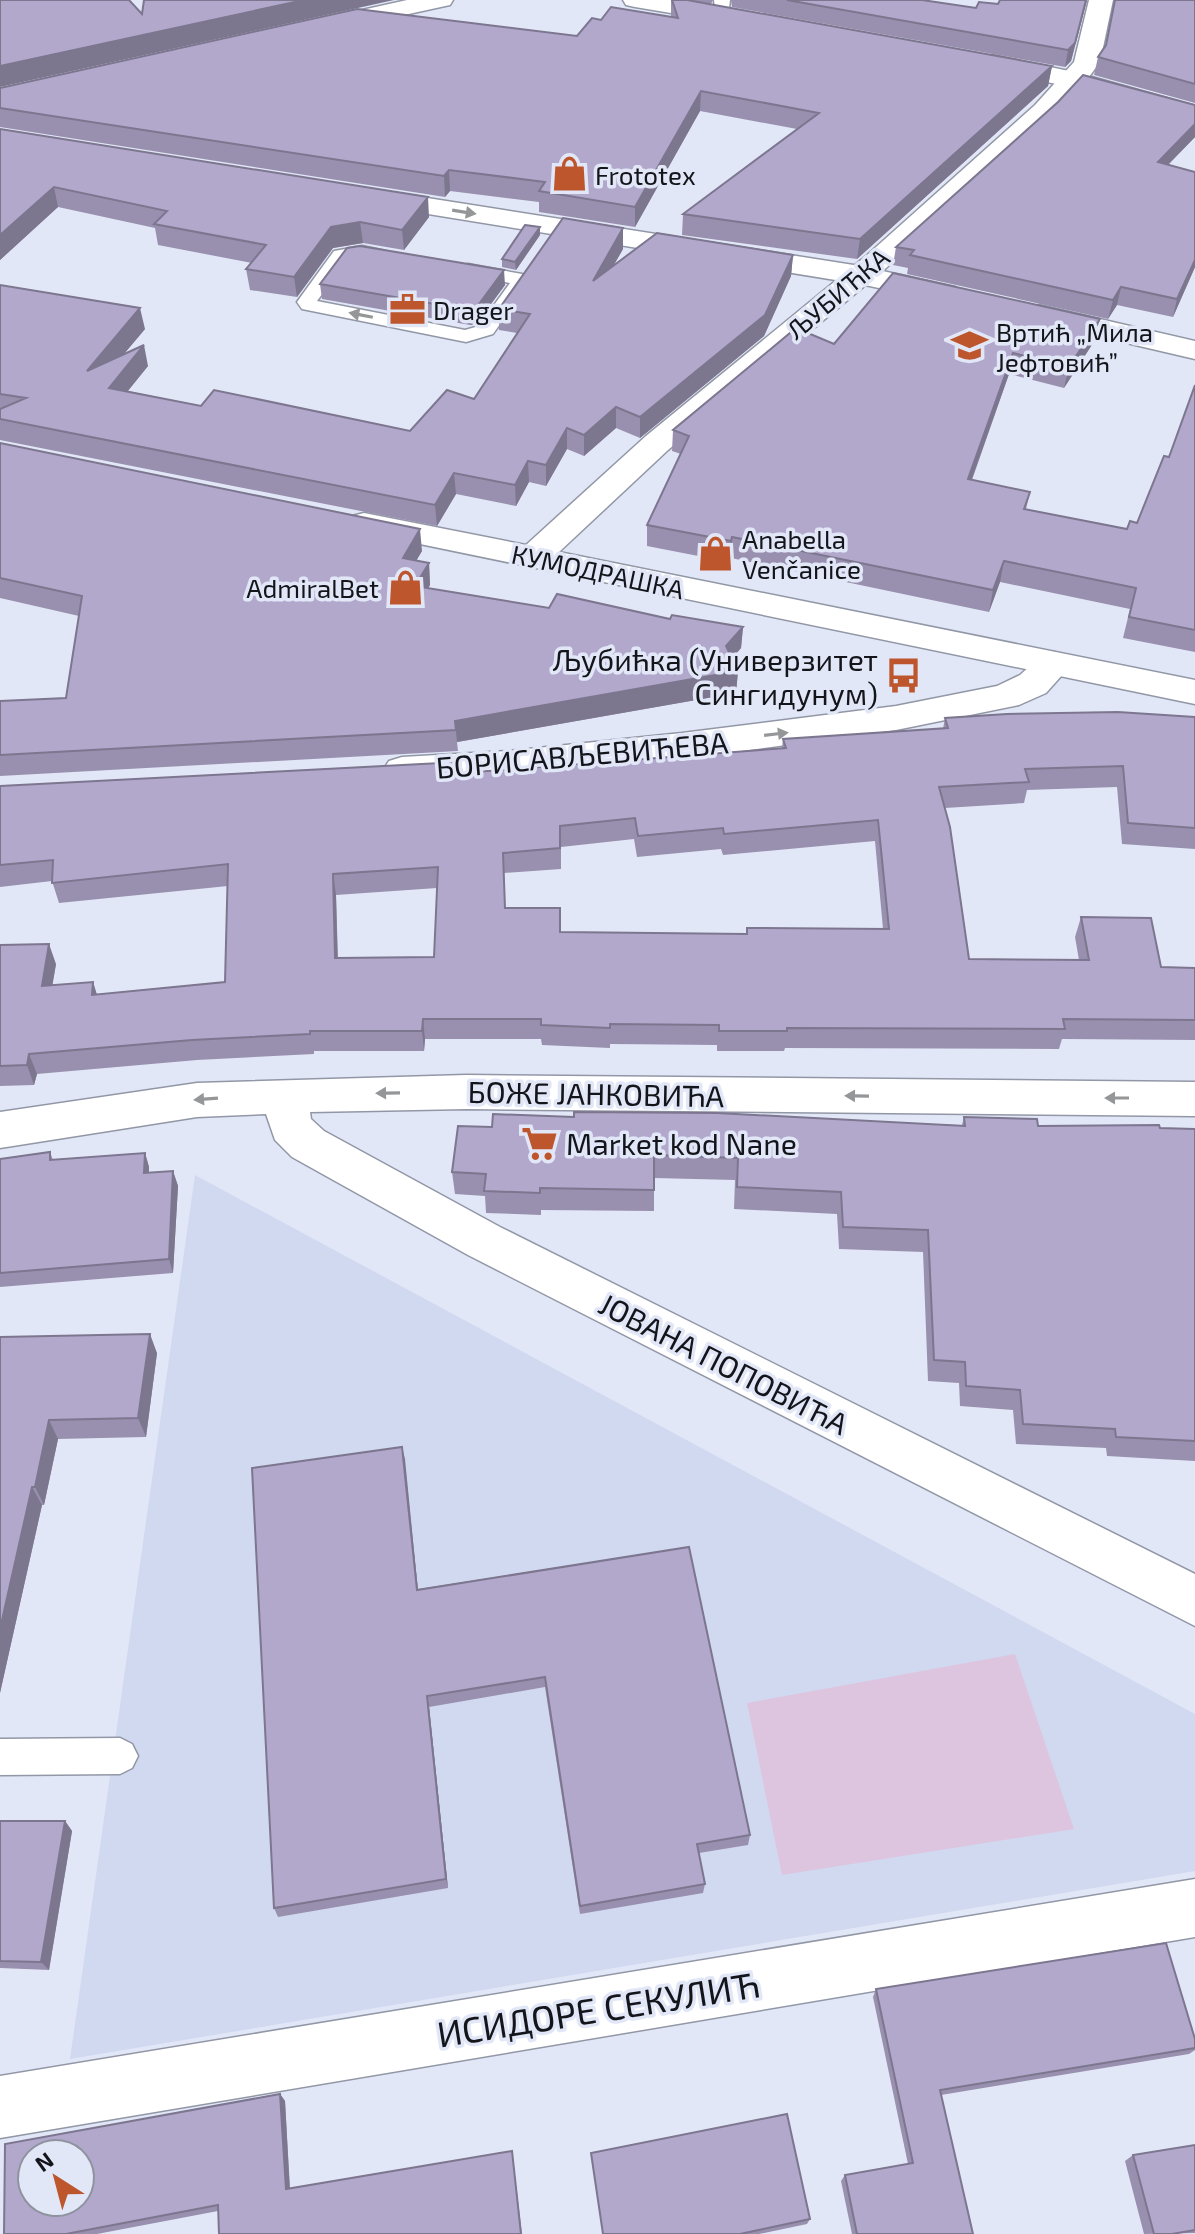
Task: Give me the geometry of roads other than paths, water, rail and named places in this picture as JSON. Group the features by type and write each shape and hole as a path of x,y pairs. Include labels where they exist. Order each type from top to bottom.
{"street":[{"path":"304,30 441,0"},
{"path":"635,0 722,7 753,20"},
{"name":"ЉУБИЋКА","path":"532,558 657,443 860,275 1044,111 1087,62 1101,0"},
{"path":"971,60 1074,80 1195,114"},
{"path":"341,192 546,245 860,275 967,298"},
{"path":"1012,307 1195,350"},
{"name":"КУМОДРАШКА","path":"339,518 1195,692"},
{"name":"БОРИСАВЉЕВИЋЕВА","path":"373,772 524,762 682,746 896,718 1006,696 1033,684 1054,664"},
{"name":"БОЖЕ ЈАНКОВИЋА","path":"0,1130 167,1103 284,1095 481,1092 1195,1099"},
{"name":"ЈОВАНА ПОПОВИЋА","path":"284,1095 291,1127 308,1144 484,1241 1195,1601"},
{"name":"ИСИДОРЕ СЕКУЛИЋ","path":"0,2107 1195,1908"}],"lane":[{"path":"391,257 362,252 341,255 306,302 466,336 486,330 546,245"},
{"path":"449,267 522,280"},
{"path":"0,1757 120,1756"}],"place":[{"name":"Frototex","path":"569,174"},
{"name":"Drager","path":"407,309"},
{"name":"Вртић „Мила Јефтовић”","path":"970,346"},
{"name":"Anabella Venčanice","path":"716,553"},
{"name":"AdmiralBet","path":"405,587"},
{"name":"Љубићка (Универзитет Сингидунум)","path":"904,676"},
{"name":"Market kod Nane","path":"540,1143"}]}
